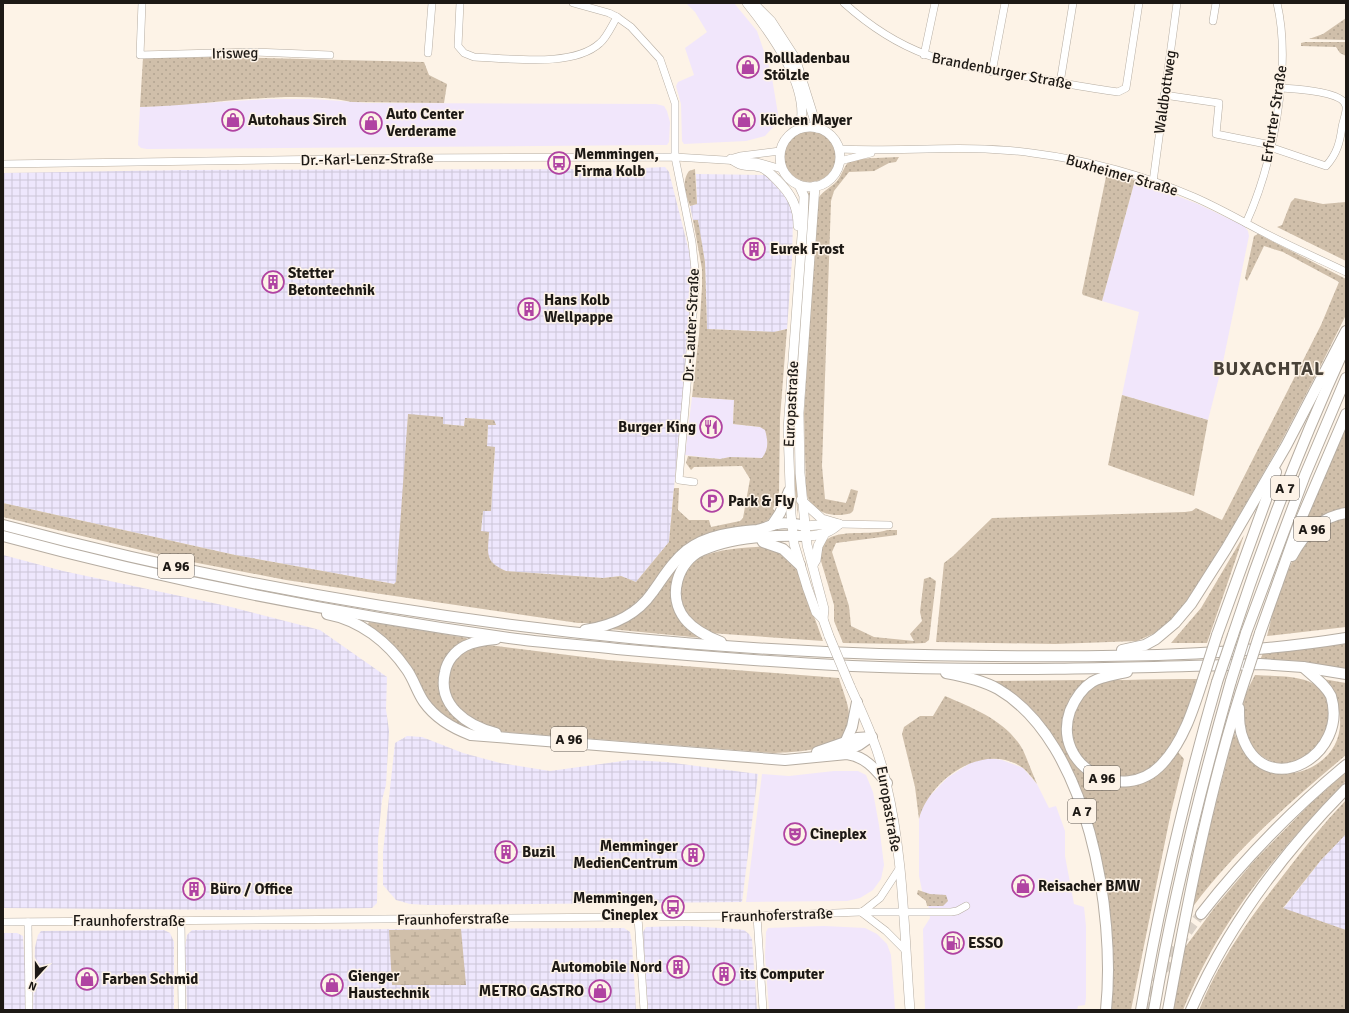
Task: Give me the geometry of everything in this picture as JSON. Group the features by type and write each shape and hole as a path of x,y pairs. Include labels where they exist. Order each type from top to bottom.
{"highway":[{"path":"1079,656 1133,649 1145,645 1175,623 1190,604 1226,549 1286,446 1346,331"},
{"name":"A 7","path":"1141,1010 1165,884 1188,781 1217,682 1259,555 1293,468 1346,345"},
{"name":"A 7","path":"1154,1010 1164,950 1181,871 1203,778 1231,681 1246,634 1305,475 1346,378"},
{"name":"A 7","path":"1276,587 1298,526 1346,414"},
{"name":"A 96","path":"1147,668 1103,678 1093,682 1083,689 1073,704 1067,726 1069,743 1081,764 1104,779 1112,781 1135,780 1150,773 1162,764 1185,729 1246,553 1286,446"},
{"path":"772,525 780,513 789,491"},
{"name":"A 96","path":"1276,587 1290,559 1303,538 1312,529 1331,517 1346,513"},
{"path":"792,524 805,531"},
{"name":"A 96","path":"573,633 611,624 632,613 645,602 676,561 687,550 699,543 729,533 761,529 772,525 792,524"},
{"name":"A 96","path":"3,525 116,553 241,581 433,614 573,633 732,647 916,656 1079,656 1192,654 1281,647 1346,638"},
{"path":"732,647 704,634 685,619 677,599 677,581 688,560 703,550 725,543 793,535 805,531"},
{"name":"A 96","path":"3,536 164,576 278,599 510,638 732,659 950,671 1147,668 1260,664 1303,667 1346,674"},
{"path":"761,538 763,542 783,549 800,565"},
{"path":"1168,1010 1190,888 1220,762 1244,680 1276,587"},
{"path":"278,599 293,608 336,616 358,624 370,632 397,657 408,671 424,702 435,714 455,729 471,735 785,760 839,753 859,745 872,737"},
{"name":"A 96","path":"510,638 478,642 464,646 454,654 447,665 443,681 447,700 458,715 468,722 490,732 777,755 812,753 856,738 872,737"},
{"path":"1238,699 1242,735 1247,747 1255,756 1265,763 1282,768 1295,768 1309,764 1321,755 1330,744 1334,734 1336,714 1328,691 1303,667"},
{"name":"A 7","path":"950,671 997,688 1022,707 1042,728 1064,767 1091,836 1100,878 1107,932 1108,990 1106,1010"},
{"path":"845,742 852,727 857,702"},
{"path":"839,753 856,755 865,760 887,783"},
{"path":"1200,914 1228,879 1264,841 1321,786 1346,765"},
{"path":"1191,1010 1200,988 1226,938 1250,902 1299,840 1346,790"}],"main road":[{"path":"747,3 778,45 789,67 798,92 802,112 800,128"},
{"path":"753,3 772,21 795,58 817,128"},
{"path":"800,128 817,128 829,133 839,149 840,161 832,177 816,186 799,185 789,178 782,169 780,151 785,139 800,128"},
{"path":"731,159 742,166 759,167 765,170 787,190 795,205 801,247"},
{"name":"Europastraße","path":"799,185 804,196 788,429 789,491 793,535 800,565 816,612 823,619"},
{"name":"Europastraße","path":"816,186 799,413 801,500 812,567 824,608 823,619 872,737 887,783 900,869 910,1010"},
{"path":"801,500 822,519 839,524"},
{"path":"805,531 839,524"},
{"path":"805,531 825,534 833,531 839,524"},
{"path":"812,567 816,560 818,546 825,534"}],"street":[{"name":"Irisweg","path":"142,3 140,55 254,52 330,55"},
{"path":"428,53 432,3"},
{"path":"460,3 458,46 464,53 474,57 556,60 582,55 601,43 617,17"},
{"path":"574,3 617,17 630,28 660,59 675,103 675,157"},
{"name":"Brandenburger Straße","path":"844,3 887,37 924,55 992,72 1118,92 1126,88 1138,3"},
{"path":"924,55 935,3"},
{"path":"992,72 1005,3"},
{"path":"1060,83 1073,3"},
{"name":"Waldbottweg","path":"1153,182 1177,3"},
{"path":"1213,21 1216,3"},
{"name":"Erfurter Straße","path":"1246,223 1253,207 1270,146 1281,88 1283,47 1281,21 1276,3"},
{"path":"1164,95 1219,103 1216,134 1270,146 1326,166 1334,158 1339,144 1346,106 1343,100 1333,95 1281,88"},
{"name":"Buxheimer Straße","path":"839,149 880,151 974,148 1031,153 1102,166 1195,197 1346,272"},
{"name":"Dr.-Karl-Lenz-Straße","path":"731,159 740,156 780,151"},
{"name":"Buxheimer Straße","path":"840,161 880,151"},
{"name":"Dr.-Karl-Lenz-Straße","path":"3,164 675,157 731,159 756,162 782,169"},
{"name":"Dr.-Lauter-Straße","path":"675,157 692,242 696,279 679,480 694,482"},
{"path":"839,524 889,525"},
{"path":"900,869 880,898 861,912 886,931 906,951"},
{"name":"Fraunhoferstraße","path":"3,922 757,916 861,912 951,912 957,911 966,906"},
{"path":"757,916 763,1010"},
{"path":"638,917 644,1010"},
{"path":"181,920 182,1010"},
{"path":"28,922 29,1010"}],"shaded area":[{"path":"686,3 734,3 757,31 771,72 778,114 776,124 765,136 746,141 684,144 682,141 681,104 676,86 678,82 694,75 685,48 707,32 695,12"},
{"path":"269,99 313,99 368,103 656,104 664,106 667,111 670,122 669,142 667,145 147,149 141,148 138,145 140,107"},
{"path":"665,167 669,172 690,255 692,278 691,305 669,542 636,582 621,576 603,578 506,571 494,566 488,558 488,546 481,531 483,510 491,511 495,448 487,447 488,424 496,425 493,420 465,418 464,426 443,424 443,417 408,415 400,556 396,582 394,584 235,555 3,503 3,173 183,170 621,169"},
{"path":"696,174 766,175 783,194 791,207 793,220 792,260 787,329 774,332 707,329 705,262 697,220 693,220 690,206 697,204"},
{"path":"1135,180 1198,204 1244,226 1248,231 1249,236 1223,362 1208,420 1122,395 1139,312 1102,301"},
{"path":"692,397 734,400 733,424 760,427 766,430 768,441 767,452 762,458 730,457 720,459 685,455"},
{"path":"3,555 63,571 227,606 320,630 387,677 386,709 389,731 386,785 382,800 378,839 377,903 372,908 242,910 3,908"},
{"path":"407,736 422,737 463,753 500,763 550,771 630,760 666,762 758,774 742,902 428,905 410,904 396,900 383,885 383,852 395,743"},
{"path":"988,758 1002,760 1023,768 1037,784 1049,808 1056,806 1065,831 1065,856 1074,904 1084,907 1086,926 1086,998 1085,1005 1078,1006 1077,1010 925,1010 923,929 930,918 928,903 923,895 919,876 919,819 922,808 928,798 947,778 972,762"},
{"path":"834,771 858,771 866,775 873,792 879,825 884,865 881,879 873,890 860,898 847,901 746,902 762,774 789,776"},
{"path":"1346,834 1346,930 1283,909 1321,860"},
{"path":"687,926 744,930 749,934 752,939 757,1010 648,1010 643,932 646,927"},
{"path":"824,926 865,928 877,934 887,944 891,955 895,1010 769,1010 765,956 766,932 768,928"},
{"path":"624,928 630,932 632,943 636,1010 187,1010 185,947 187,935 192,930"},
{"path":"164,930 170,933 174,942 174,1010 33,1010 35,947 38,935 41,931"},
{"path":"3,933 17,933 23,936 26,1010 3,1010"}],"green space":[{"path":"1346,18 1346,40 1309,39 1323,34"},
{"path":"1346,42 1346,56 1340,53 1336,47 1301,46 1301,43"},
{"path":"221,57 424,62 429,75 447,84 444,103 352,102 327,98 301,97 247,99 140,107 143,58"},
{"path":"805,130 815,130 829,137 836,151 836,161 829,175 815,182 805,182 795,178 788,171 784,161 784,151 788,141 795,134"},
{"path":"899,157 896,162 889,163 874,171 849,172 834,191 831,201 822,466 825,499 846,503 851,489 858,491 853,511 851,513 844,515 829,514 816,509 811,504 806,490 804,414 817,202 820,195 837,181 849,161 852,159"},
{"path":"695,169 697,204 690,206 685,188 685,179 689,171"},
{"path":"1107,172 1135,180 1102,301 1083,295 1082,293"},
{"path":"806,192 811,193 801,335 799,334"},
{"path":"1295,198 1323,204 1346,202 1346,261 1277,227 1282,225 1291,202"},
{"path":"693,220 698,220 705,262 707,329 774,332 787,329 780,418 779,492 773,509 775,511 768,520 759,525 704,536 624,614 599,623 578,623 286,580 182,560 3,517 3,503 235,555 394,584 396,582 408,414 443,417 443,424 464,426 465,418 494,420 496,425 488,425 487,446 495,447 491,511 483,511 481,531 489,532 488,551 494,564 506,571 603,578 621,576 636,582 669,542 674,488 679,488 678,510 689,520 709,520 711,527 740,521 743,518 750,479 742,466 694,467 691,470 686,463 688,456 720,459 730,457 762,458 767,448 765,430 760,427 733,424 734,400 692,397 699,335 702,287 702,269"},
{"path":"1258,234 1346,279 1346,315 1280,444 1192,594 1173,618 1155,633 1137,641 1055,644 936,642 944,563 992,518 1185,512 1192,511 1196,508 1222,520 1321,325 1339,282 1283,252 1264,246 1247,281 1245,278 1254,236"},
{"path":"797,365 799,366 794,427 796,436 798,517 795,490 795,440 792,425"},
{"path":"1122,395 1208,420 1194,496 1108,465"},
{"path":"1346,422 1346,509 1323,516 1304,530 1302,529"},
{"path":"1346,517 1346,627 1267,636 1281,588 1296,555 1317,529 1333,520"},
{"path":"897,530 897,535 836,543 832,552 849,606 851,626 874,637 914,641 910,634 922,621 920,612 924,579 930,577 936,581 929,640 925,643 901,644 843,643 834,621 834,605 821,561 821,549 825,541 833,536"},
{"path":"1244,535 1207,643 1171,643 1201,608"},
{"path":"766,546 783,552 796,567 823,641 710,633 702,629 688,617 683,609 680,603 680,588 688,567 693,562 699,558 723,550"},
{"path":"677,566 674,593 702,638 610,629 634,617 650,604"},
{"path":"369,622 467,638 439,683 477,732 467,730 438,713 367,626"},
{"path":"1346,643 1346,670 1300,661 1260,660 1263,653"},
{"path":"481,644 608,660 839,678 849,714 848,726 843,736 823,747 796,752 773,753 504,732 481,725 465,716 455,706 451,698 448,681 452,664 457,656 466,649"},
{"path":"1255,675 1302,679 1321,689 1327,698 1331,714 1321,749 1298,762 1284,764 1276,763 1263,757 1252,747 1244,731 1243,707 1249,686"},
{"path":"1199,679 1185,719 1176,738 1164,756 1146,771 1126,776 1108,774 1091,765 1078,752 1071,736 1072,717 1081,699 1098,683 1105,680"},
{"path":"1323,679 1346,683 1346,755 1264,827 1226,866 1192,908 1203,853 1234,733 1243,749 1249,756 1280,772 1295,773 1312,767 1324,759 1332,749 1338,738 1340,726 1340,714 1336,702 1331,690"},
{"path":"1086,680 1070,698 1064,714 1063,730 1066,745 1072,759 1082,770 1094,779 1109,784 1138,784 1153,776 1178,752 1184,759 1171,812 1131,1010 1110,1010 1113,958 1110,921 1059,747 1046,725 1022,700 990,681"},
{"path":"945,696 978,711 999,723 1008,731 1023,750 1037,784 1023,768 1008,761 992,759 976,762 960,768 946,778 925,804 919,819 915,787 902,734 904,727 920,716 933,716"},
{"path":"1346,772 1346,781 1321,807 1275,860 1233,915 1198,976 1183,1010 1173,1010 1183,950 1215,907 1254,861 1310,804"},
{"path":"1346,800 1346,834 1321,860 1283,908 1346,930 1346,1010 1199,1010 1216,973 1237,938 1307,845"},
{"path":"918,890 930,894 946,895 948,901 943,906 927,906 926,901 917,894"},
{"path":"461,929 466,985 392,985 389,930"}],"tunnel":[{"path":"1143,1010 1169,960 1201,914"}],"place":[{"name":"Rollladenbau Stölzle","path":"748,67"},
{"name":"Autohaus Sirch","path":"233,120"},
{"name":"Küchen Mayer","path":"744,120"},
{"name":"Auto Center Verderame","path":"371,123"},
{"name":"Memmingen, Firma Kolb","path":"559,163"},
{"name":"Eurek Frost","path":"754,249"},
{"name":"Stetter Betontechnik","path":"273,282"},
{"name":"Hans Kolb Wellpappe","path":"529,309"},
{"name":"Burger King","path":"711,427"},
{"name":"Park & Fly","path":"712,501"},
{"name":"Cineplex","path":"795,834"},
{"name":"Buzil","path":"506,852"},
{"name":"Memminger MedienCentrum","path":"693,855"},
{"name":"Reisacher BMW","path":"1023,886"},
{"name":"Büro / Office","path":"194,889"},
{"name":"Memmingen, Cineplex","path":"673,907"},
{"name":"ESSO","path":"953,943"},
{"name":"Automobile Nord","path":"678,967"},
{"name":"its Computer","path":"724,974"},
{"name":"Farben Schmid","path":"87,979"},
{"name":"Gienger Haustechnik","path":"332,985"},
{"name":"METRO GASTRO","path":"600,991"}],"district":[{"name":"BUXACHTAL","path":"1269,369"}]}
